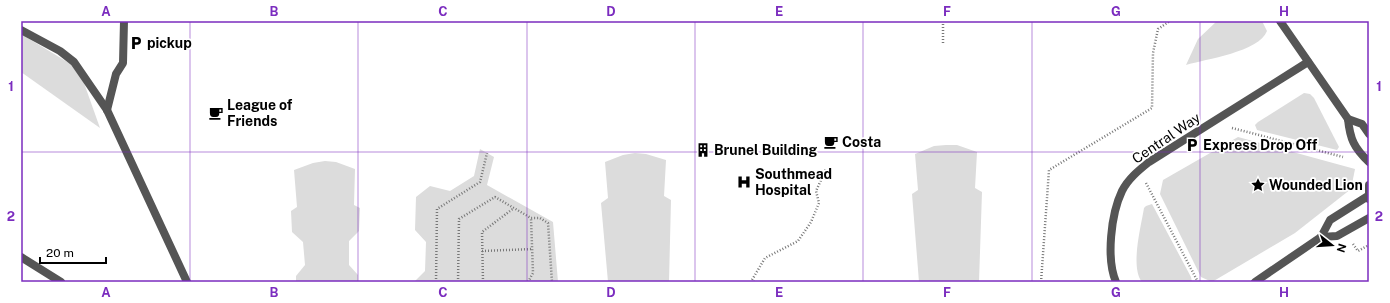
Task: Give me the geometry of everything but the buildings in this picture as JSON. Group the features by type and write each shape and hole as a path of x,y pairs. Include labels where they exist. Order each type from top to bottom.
{"street":[{"path":"107,110 116,74 123,62 124,21"},
{"path":"1280,21 1348,119 1349,131 1355,149 1369,162"},
{"path":"21,30 60,51 74,62 107,110 187,282"},
{"name":"Central Way","path":"1116,282 1111,268 1111,249 1117,204 1122,191 1140,170 1210,123 1308,62"},
{"path":"1348,119 1362,124 1369,134"},
{"path":"1255,282 1321,237 1330,220 1369,197 1369,185"},
{"path":"1321,237 1337,236 1369,218"},
{"path":"21,257 61,282"}],"path":[{"path":"943,21 943,44"},
{"path":"1041,282 1049,170 1152,108 1153,53 1158,29 1170,21"},
{"path":"1210,123 1344,157"},
{"path":"436,282 437,209 480,182 487,153"},
{"path":"754,282 752,280 765,258 798,241 812,222 819,204 816,191 826,170"},
{"path":"1140,170 1198,282"},
{"path":"458,282 459,219 495,197 531,218 540,218 548,223 552,282"},
{"path":"483,282 482,232 514,208"},
{"path":"528,282 533,273 531,218"},
{"path":"1358,251 1369,245"},
{"path":"482,251 532,249"}],"shaded area":[{"path":"1217,21 1262,21 1267,31 1262,38 1254,44 1243,49 1231,54 1186,65 1198,39"},
{"path":"21,34 79,69 100,128 21,72"},
{"path":"1304,93 1310,94 1314,98 1339,147 1337,150 1257,130 1255,125 1258,122"},
{"path":"1238,137 1355,169 1351,189 1295,233 1212,282 1201,277 1160,194 1163,180"},
{"path":"957,145 977,152 975,188 982,192 979,282 919,282 912,194 918,190 915,154 934,146"},
{"path":"480,149 494,157 487,185 553,222 558,282 414,282 425,271 426,242 415,230 416,197 430,186 450,191 474,176"},
{"path":"635,153 646,154 666,160 664,196 671,200 669,282 608,282 601,203 608,198 605,162 623,155"},
{"path":"325,161 336,162 355,169 354,205 360,208 359,231 349,241 349,265 358,275 358,282 296,282 296,276 305,265 303,242 292,232 291,211 297,207 294,170 313,163"},
{"path":"1152,204 1191,277 1192,282 1142,282 1137,267 1137,246 1144,208"}],"place":[{"name":"pickup","path":"136,43"},
{"name":"League of Friends","path":"216,113"},
{"name":"Costa","path":"831,142"},
{"name":"Express Drop Off","path":"1192,145"},
{"name":"Brunel Building","path":"703,150"},
{"name":"Southmead Hospital","path":"744,182"},
{"name":"Wounded Lion","path":"1258,185"}]}
